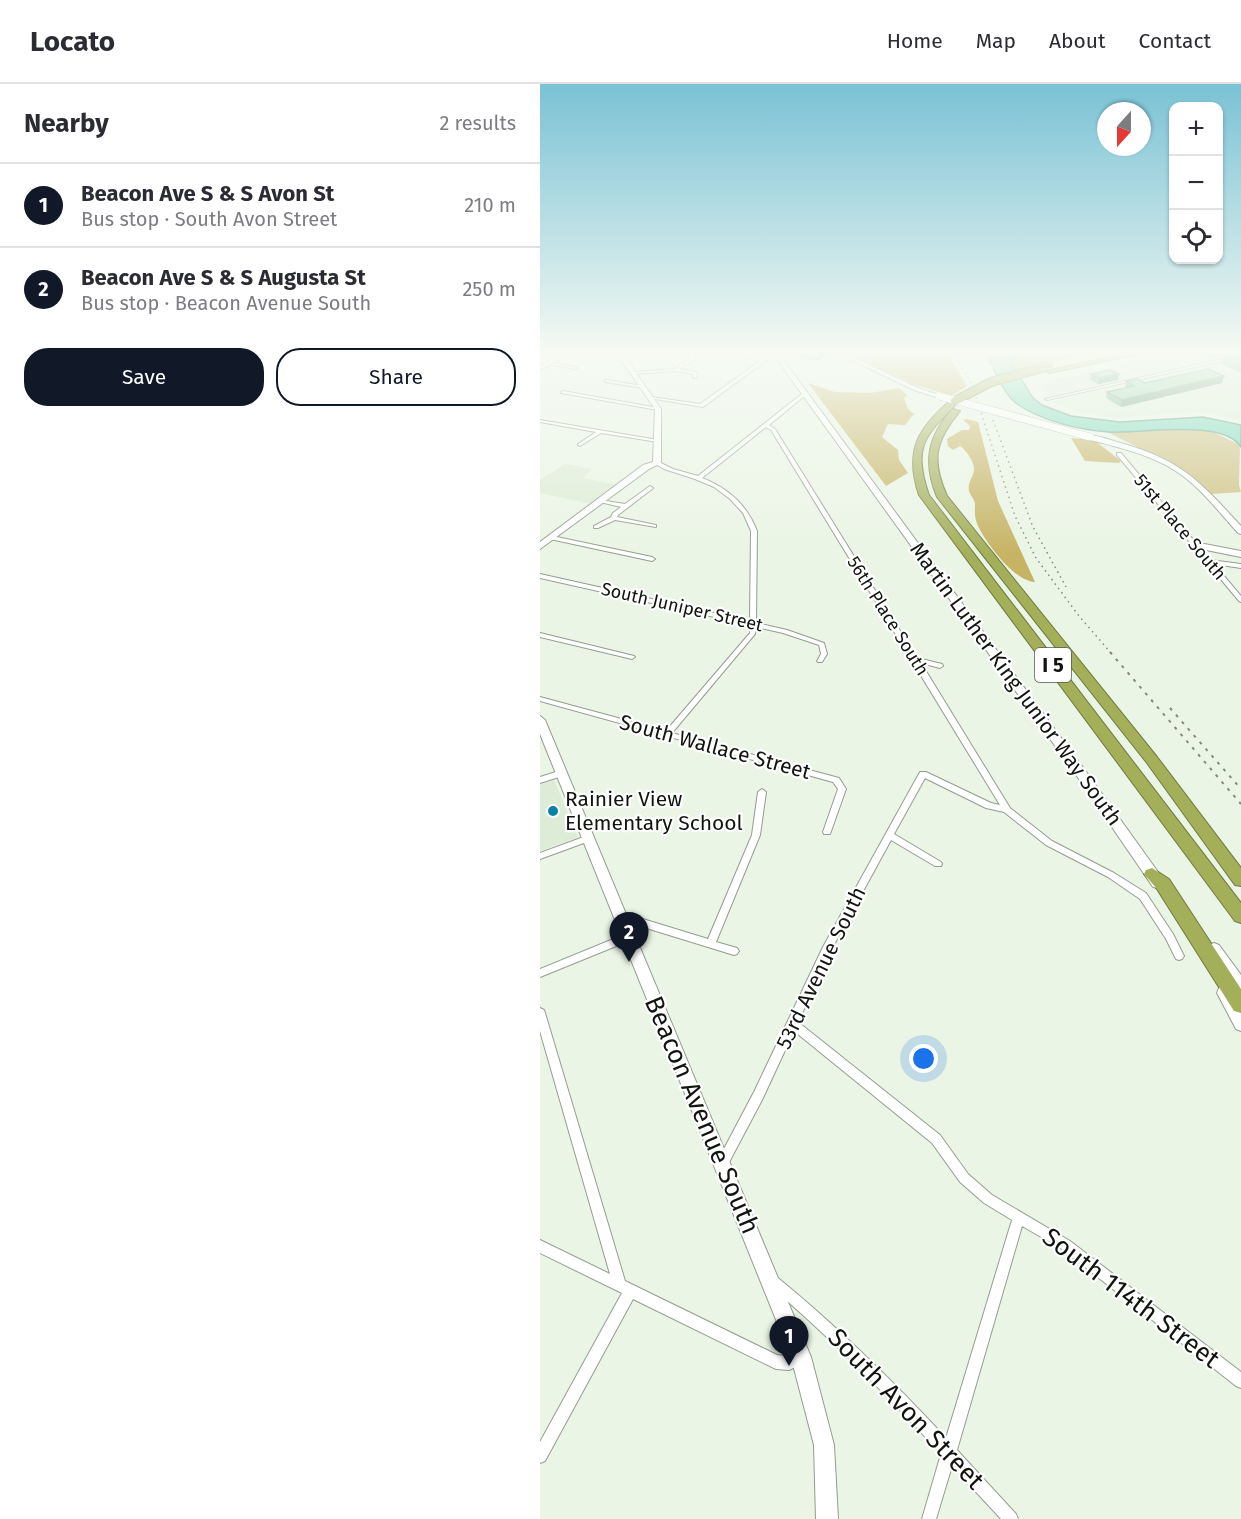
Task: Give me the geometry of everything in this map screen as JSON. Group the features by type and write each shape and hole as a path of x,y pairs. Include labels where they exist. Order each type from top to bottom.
{"highway":[{"name":"I 5","path":"936,421 926,429 916,451 916,472 924,495 1241,916"},
{"name":"I 5","path":"945,421 932,447 932,472 942,497 1152,760 1241,880"},
{"path":"1217,847 1241,868"},
{"path":"1152,874 1164,884 1241,1005"}],"main road":[{"path":"540,546 646,467 657,463 658,421"},
{"name":"Martin Luther King Junior Way South","path":"825,421 1152,874 1241,1024"},
{"name":"Martin Luther King Junior Way South","path":"831,421 1112,803 1241,987"},
{"path":"1031,421 1134,450 1186,475 1241,531"},
{"path":"1194,545 1241,554"},
{"name":"Beacon Avenue South","path":"540,720 771,1279 801,1357 824,1445 827,1519"}],"street":[{"path":"540,421 658,441"},
{"path":"699,478 770,421"},
{"name":"56th Place South","path":"765,425 773,429 1007,810"},
{"path":"580,445 600,431"},
{"name":"51st Place South","path":"1119,454 1241,600"},
{"path":"657,463 699,478 735,499 752,524 755,624 753,633 668,733"},
{"path":"596,527 614,518 615,514 650,488"},
{"path":"602,501 626,506"},
{"path":"614,518 654,526"},
{"path":"552,538 652,559"},
{"path":"1208,561 1241,566"},
{"name":"South Juniper Street","path":"540,576 785,631 822,644"},
{"path":"540,635 632,657"},
{"path":"820,661 824,654 822,644"},
{"path":"915,660 940,666"},
{"name":"South Wallace Street","path":"540,699 838,781 842,791 827,832"},
{"path":"540,780 562,772"},
{"name":"53rd Avenue South","path":"723,1164 793,1024 826,950 923,774 989,806 1007,810"},
{"path":"711,944 756,835 762,792"},
{"path":"1007,810 1049,843 1111,875 1143,896 1179,956"},
{"path":"890,835 938,864"},
{"path":"540,856 588,838"},
{"path":"620,916 734,951"},
{"path":"540,973 628,937"},
{"path":"540,1013 625,1288 540,1456"},
{"name":"South 114th Street","path":"793,1024 936,1139 964,1178 977,1190 1066,1245 1241,1381"},
{"path":"929,1519 1019,1217"},
{"name":"South Avon Street","path":"540,1246 777,1362 789,1363 801,1357"},
{"name":"South Avon Street","path":"771,1279 812,1312 871,1368 1011,1519"}],"shaded area":[{"path":"837,421 908,421 905,425 888,424 882,437 898,450 899,460 908,473 886,486"},
{"path":"964,421 978,422 998,501 1035,582 1019,576 1010,569 987,542 978,526 975,517 975,503 969,488 974,472 973,463 960,446 953,450 948,446 947,439 962,430 969,430 970,426"},
{"path":"1052,421 1222,421 1241,425 1241,447 1231,438 1199,430 1109,432 1073,427"},
{"path":"1189,428 1211,431 1240,445 1239,485 1241,492 1211,494 1182,469 1107,432"},
{"path":"1071,438 1094,440 1121,461 1119,463 1085,461"},
{"path":"565,464 593,469 582,478 618,485 592,504 540,493 540,480"},
{"name":"Rainier View Elementary School","path":"554,780 578,837 540,851 540,785"}],"railway":[{"path":"984,421 1015,516 1036,558 1079,616 1111,653"},
{"path":"993,421 1033,527 1066,587"},
{"path":"1110,652 1241,804"},
{"path":"1170,708 1241,789"}],"place":[{"name":"Rainier View Elementary School","path":"553,811"},
{"name":"Beacon Ave S & S Augusta St","path":"629,962"},
{"name":"Beacon Ave S & S Avon St","path":"789,1366"}]}
